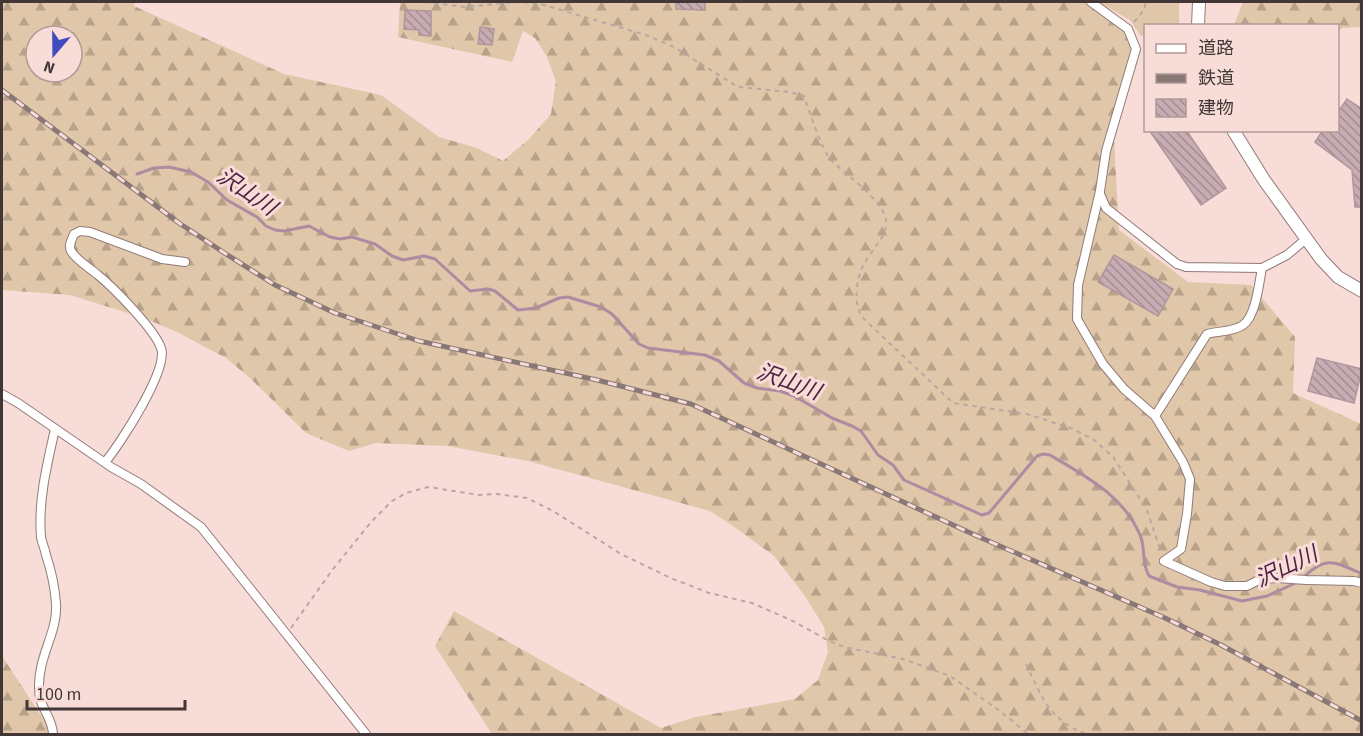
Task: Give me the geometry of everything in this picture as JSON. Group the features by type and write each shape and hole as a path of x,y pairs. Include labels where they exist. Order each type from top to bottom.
{"street":[{"path":"1090,2 1128,28 1136,49 1106,151 1100,191 1078,285 1077,319 1104,364 1124,389 1155,416 1184,462 1190,479 1181,549 1164,561"},
{"path":"1198,24 1199,2"},
{"path":"1234,132 1306,239 1338,277 1362,291"},
{"path":"1100,191 1106,208 1177,264 1186,267 1262,268 1287,255 1306,239"},
{"path":"106,461 125,436 149,392 162,358 162,349 125,301 71,252 69,245 74,234 80,231 90,232 162,259 185,262"},
{"path":"1155,416 1207,334 1234,329 1249,319 1262,268"},
{"path":"2,394 106,461 111,467 141,484 201,527 366,735"},
{"path":"53,735 52,723 41,707 39,688 40,664 54,626 56,604 47,556 41,540 40,515 42,487 55,429"},
{"path":"1164,561 1225,586 1246,586 1269,579 1354,580 1362,583"}],"path":[{"path":"425,2 465,7 515,2 537,3 646,35 664,43 738,87 790,92 804,96 829,158 855,179 885,214 886,224 882,236 863,265 856,290 858,310 862,317 954,403 1027,414 1073,429 1094,441 1114,458 1147,510 1164,561"},
{"path":"1137,20 1146,2"},
{"path":"287,636 293,623 333,569 372,521 392,501 406,493 428,487 479,495 497,494 526,498 553,511 621,554 673,579 709,593 752,603 844,647 903,659 950,676 1000,711 1028,735"},
{"path":"1026,664 1050,711 1072,729 1086,735"}],"green space":[{"path":"2,2 135,2 134,6 284,74 381,95 439,137 477,148 503,161 529,139 551,114 556,81 546,55 535,38 523,31 512,62 398,37 400,2 1083,2 1116,19 1134,46 1113,121 1119,230 1188,282 1251,285 1295,337 1293,393 1361,424 1361,734 492,734 435,646 454,611 661,728 696,717 795,699 818,680 828,652 824,627 805,596 774,556 710,511 528,461 447,446 376,443 349,451 306,433 226,358 175,331 144,318 70,295 2,290"},
{"path":"1098,2 1179,2 1179,24 1144,24 1144,35 1141,36 1130,20"},
{"path":"1243,2 1361,2 1361,27 1342,28 1339,31 1339,24 1234,24"},
{"path":"2,656 40,714 59,734 2,734"}],"building":[{"path":"676,2 705,2 705,10 676,9"},
{"path":"405,10 431,11 431,36 419,35 419,30 404,29"},
{"path":"480,27 494,29 492,45 478,44"},
{"path":"1347,99 1362,109 1362,207 1355,207 1352,170 1315,142 1322,132 1339,132 1339,111"},
{"path":"1150,132 1187,132 1226,188 1201,205"},
{"path":"1114,255 1173,289 1158,316 1098,282"},
{"path":"1317,358 1362,369 1354,403 1308,391"}],"waterway":[{"name":"沢山川","path":"137,174 154,168 169,167 191,172 208,182 227,200 275,230 284,231 309,226 330,237 340,239 352,237 375,244 392,256 403,260 424,256 435,259 470,291 488,289 495,291 518,310 536,308 559,298 568,297 601,307 612,314 639,344 648,348 705,355 719,361 744,383 794,396 832,418 852,426 861,431 878,455 893,465 904,480 982,515 989,513 1037,456 1050,455 1102,488 1124,509 1140,535 1149,576 1177,587 1200,590 1242,601 1267,596 1298,582"},
{"name":"沢山川","path":"1303,578 1325,563 1345,566 1362,574"}],"railway":[{"path":"2,90 179,223 275,285 335,313 419,341 597,380 691,404 977,536 1165,618 1221,645 1362,721"}]}
